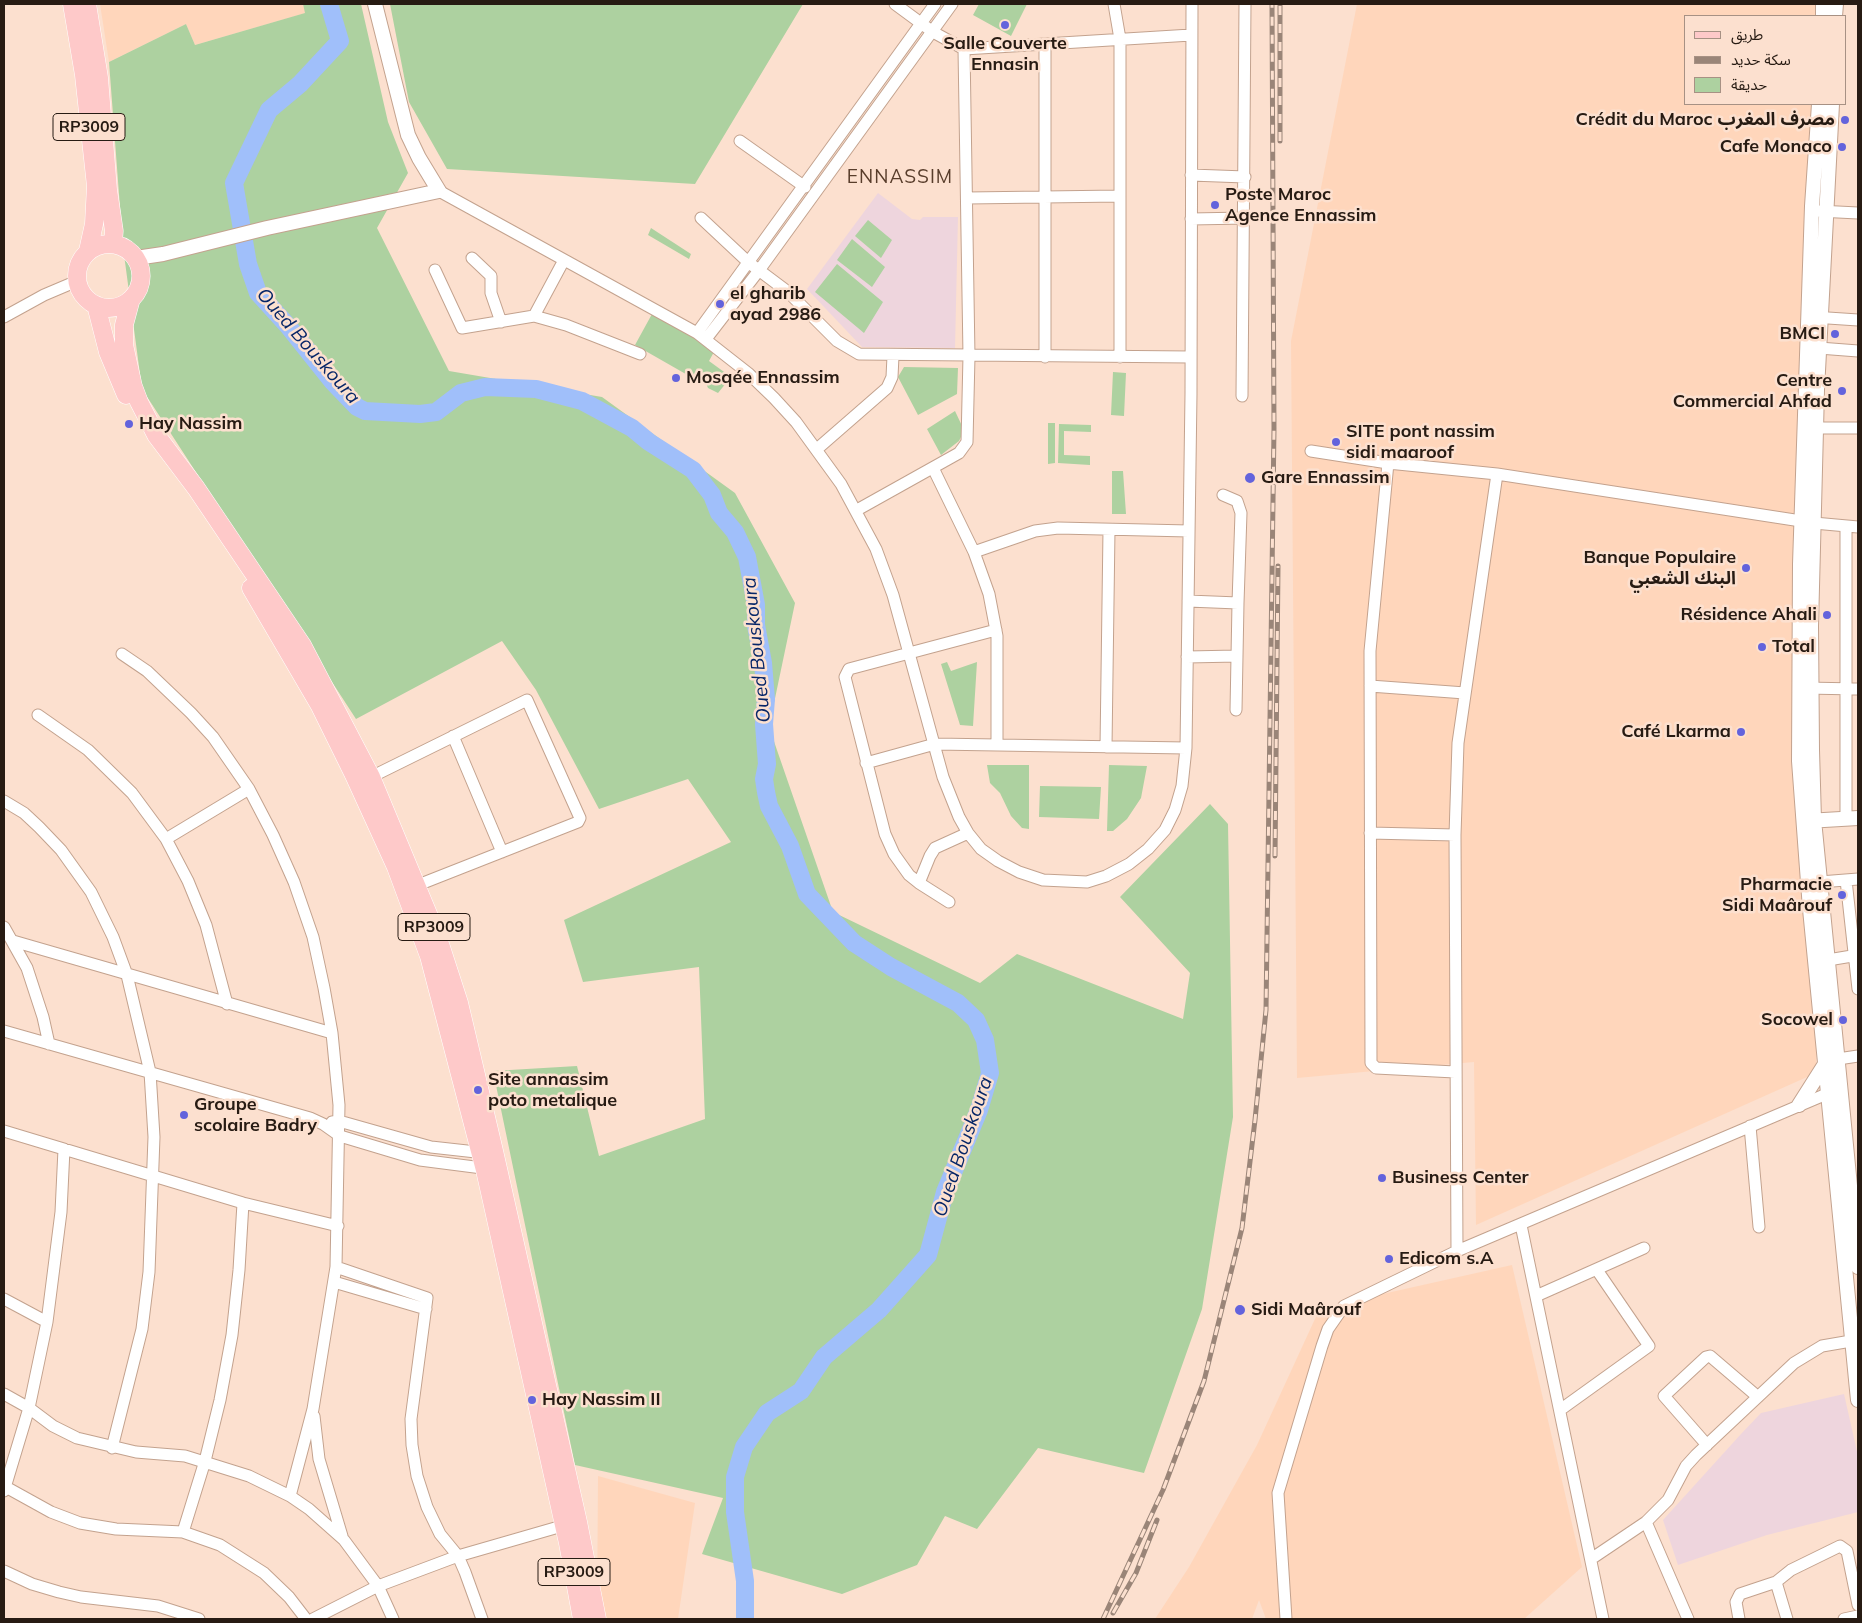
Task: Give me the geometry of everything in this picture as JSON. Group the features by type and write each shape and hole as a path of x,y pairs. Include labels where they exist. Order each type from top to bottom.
{"main road":[{"name":"RP3009","path":"72,4 84,75 96,186 94,224 88,251 80,262 77,281 83,296 96,305 108,352 143,433 273,622 320,706 354,774 396,867 428,956 490,1161"},
{"name":"RP3009","path":"87,4 99,78 108,190 114,231 113,244"},
{"path":"88,251 100,245 113,244 123,247 138,264"},
{"name":"RP3009","path":"138,264 140,285 131,299 124,325 124,346 133,386 148,421 290,626 321,679 371,777 418,885 459,1003 490,1161 571,1523 597,1619"},
{"path":"96,305 115,308 131,299"},
{"name":"RP3009","path":"571,1523 582,1619"}],"street":[{"path":"375,4 408,135 418,158 439,191 701,336 748,373 774,398 817,449 857,510 886,574 950,796 968,833 981,849 998,861 1043,880 1087,882 1106,876 1129,864 1148,849 1165,830 1175,810 1182,786 1186,748 1188,657 1192,4"},
{"path":"895,4 933,32 964,49 1191,35"},
{"path":"701,336 748,262 935,4"},
{"path":"701,336 760,269 952,4"},
{"path":"1114,4 1120,40 1120,357"},
{"path":"1242,396 1245,4"},
{"path":"1045,44 1045,357"},
{"path":"857,510 959,454 967,442 969,356 964,49"},
{"path":"1819,105 1812,211 1815,317 1808,522 1811,626 1806,688 1808,821 1835,1091 1851,1341 1858,1400"},
{"path":"1808,522 1817,428 1819,348 1815,317 1828,211 1832,105"},
{"path":"740,142 804,186"},
{"path":"1191,175 1245,177"},
{"path":"138,264 155,256 209,242 439,191"},
{"path":"967,198 1120,196"},
{"path":"1812,211 1858,212"},
{"path":"701,218 748,262 760,269 788,292 848,349 858,354 893,356 1190,357"},
{"path":"1191,219 1244,218"},
{"path":"472,258 491,276 491,292 501,322"},
{"path":"534,316 564,260"},
{"path":"435,270 462,328 534,316 566,325 640,354"},
{"path":"4,317 44,295 77,281"},
{"path":"1815,317 1858,320"},
{"path":"1819,348 1858,351"},
{"path":"817,449 887,388 892,377 893,356"},
{"path":"1817,428 1858,428"},
{"path":"1311,451 1388,463 1496,474 1808,522 1858,527"},
{"path":"1388,463 1372,614 1370,686 1371,1063 1376,1068 1456,1072"},
{"path":"933,468 974,552 989,594 996,630 997,744"},
{"path":"1456,1251 1455,835 1458,742 1496,474"},
{"path":"1223,495 1237,501 1242,514 1236,710"},
{"path":"1808,821 1852,818 1852,722 1846,689 1853,604 1846,553 1846,527"},
{"path":"974,552 1035,531 1058,528 1189,531"},
{"path":"1106,747 1109,530"},
{"path":"1846,553 1858,553"},
{"path":"1188,601 1238,603"},
{"path":"949,902 909,875 894,854 884,834 846,673 849,669 996,630"},
{"path":"122,654 148,671 213,737 249,789 273,835 290,874 313,936 332,1033 340,1136 338,1226 334,1282 313,1409 290,1496"},
{"path":"1188,657 1237,656"},
{"path":"1370,686 1465,693"},
{"path":"1806,688 1858,689"},
{"path":"371,777 526,700 580,818 578,822 418,885"},
{"path":"38,715 88,750 126,786 149,813 166,839 188,881 206,924 227,1004"},
{"path":"453,736 502,852"},
{"path":"866,763 935,744 1186,748"},
{"path":"166,839 249,789"},
{"path":"4,801 24,813 40,827 80,875 102,911 127,975 150,1072 154,1176 149,1272 142,1329 112,1448"},
{"path":"1799,1105 1832,1061 1828,960 1820,882 1808,821"},
{"path":"919,883 935,848 968,833"},
{"path":"1370,833 1455,835"},
{"path":"1820,882 1858,879"},
{"path":"1846,880 1856,955 1858,989"},
{"path":"4,927 14,940 36,991 49,1044"},
{"path":"14,940 127,975 332,1033"},
{"path":"1828,960 1856,955"},
{"path":"4,1031 150,1072 323,1124 340,1136 432,1163 490,1161"},
{"path":"1832,1061 1858,1056"},
{"path":"1286,1619 1278,1494 1328,1329 1344,1306 1456,1251 1835,1091"},
{"path":"1835,1091 1856,1220 1858,1267"},
{"path":"323,1124 339,1121 431,1147 490,1161"},
{"path":"1750,1126 1759,1227"},
{"path":"4,1131 243,1203 338,1226"},
{"path":"64,1149 61,1212 47,1322 29,1408 4,1488 50,1512 80,1523 116,1529 183,1532 220,1546 264,1573 289,1597 306,1619"},
{"path":"183,1532 205,1461 220,1400 232,1335 239,1270 243,1203"},
{"path":"1521,1225 1604,1619"},
{"path":"1536,1296 1644,1248"},
{"path":"336,1267 426,1297 426,1309 413,1394 412,1445 417,1476 427,1507 440,1534 458,1556 472,1587 482,1619"},
{"path":"1560,1410 1649,1346 1597,1270"},
{"path":"334,1282 426,1309"},
{"path":"4,1299 47,1322"},
{"path":"1591,1559 1646,1522 1668,1500 1686,1466 1794,1363 1809,1352 1822,1346 1851,1341"},
{"path":"1707,1445 1664,1396 1706,1357 1710,1356 1758,1397"},
{"path":"4,1394 29,1408 53,1426 77,1438 112,1448 186,1456 205,1461 249,1476 290,1496 321,1519 344,1540 378,1586 393,1619"},
{"path":"313,1409 319,1458 344,1540"},
{"path":"1646,1522 1688,1619"},
{"path":"313,1619 378,1586 458,1556 571,1523"},
{"path":"1739,1619 1736,1602 1740,1594 1776,1582 1791,1570 1843,1546 1847,1551 1858,1605"},
{"path":"4,1571 32,1584 58,1592 81,1597 158,1606 199,1619"},
{"path":"1776,1582 1787,1619"},
{"path":"1844,1619 1858,1616"}],"shaded area":[{"path":"100,4 303,4 306,13 195,45 186,24 109,62"},
{"path":"1357,4 1815,4 1815,15 1684,15 1684,105 1819,105 1816,1073 1476,1225 1474,1062 1297,1078 1291,341"},
{"path":"878,193 912,219 920,220 923,217 958,217 955,348 862,347 807,289"},
{"path":"1512,1265 1582,1567 1524,1619 1266,1619 1259,1600 1252,1619 1155,1619 1189,1567 1257,1445 1320,1308"},
{"path":"1844,1394 1858,1456 1858,1512 1767,1535 1678,1565 1663,1520 1761,1413"},
{"path":"598,1476 695,1503 678,1619 597,1619"}],"green space":[{"path":"303,4 361,4 388,122 408,173 377,228 449,371 602,397 735,493 795,603 769,727 833,912 980,983 1017,954 1183,1019 1190,973 1120,897 1210,804 1228,824 1233,1117 1202,1309 1144,1473 1038,1448 977,1529 945,1516 917,1565 842,1594 702,1554 723,1498 575,1465 493,1071 577,1066 599,1156 705,1119 699,967 583,982 564,920 731,842 688,779 599,809 536,690 502,641 356,719 142,389 123,247 109,62 186,24 195,45 305,13"},
{"path":"390,4 803,4 695,184 447,169 409,102"},
{"name":"Salle Couverte Ennasin","path":"979,4 1027,4 1011,36 973,15"},
{"path":"868,220 892,240 881,258 855,236"},
{"path":"651,228 691,254 689,259 648,235"},
{"path":"852,239 885,267 872,287 837,260"},
{"path":"837,264 883,302 864,333 815,292"},
{"path":"652,314 715,350 709,361 731,377 718,393 708,388 702,374 698,381 635,345"},
{"path":"904,367 958,368 957,394 918,415 898,377"},
{"path":"1113,372 1126,373 1124,416 1111,415"},
{"path":"955,411 963,428 961,437 959,441 941,455 927,429"},
{"path":"1048,423 1055,423 1055,463 1048,464"},
{"path":"1059,424 1091,425 1091,432 1064,431 1064,455 1090,456 1090,465 1058,463"},
{"path":"1112,471 1123,471 1126,514 1112,514"},
{"path":"947,662 951,671 977,662 973,726 960,725 941,664"},
{"path":"987,765 1029,765 1029,829 1022,828 1011,816 1000,793 990,783"},
{"path":"1109,765 1147,766 1141,798 1127,819 1113,831 1107,831"},
{"path":"1040,786 1101,787 1099,819 1039,817"}],"waterway":[{"name":"Oued Bouskoura","path":"329,4 340,41 300,84 269,110 234,183 248,264 258,293 288,326 332,381 357,407 365,411 420,414 436,412 461,393 485,387 536,389 582,401 632,428 649,442 693,470 712,495 719,513 735,532 747,557 756,605 756,625 763,663 766,699 764,724 767,764 764,779 766,792 769,806 790,846 807,894 854,943 891,967 958,1003 976,1020 985,1040 990,1073 979,1110 945,1192 928,1255 879,1310 824,1357 801,1391 767,1413 744,1447 735,1477 735,1512 745,1581 745,1619"}],"railway":[{"path":"1103,1619 1163,1490 1204,1381 1242,1228 1255,1120 1266,1010 1274,428 1272,4"},
{"path":"1280,4 1280,141"},
{"path":"1275,856 1278,566"},
{"path":"1113,1613 1136,1573 1157,1520"}],"place":[{"name":"Salle Couverte Ennasin","path":"1005,25"},
{"name":"Crédit du Maroc مصرف المغرب","path":"1845,120"},
{"name":"Cafe Monaco","path":"1842,147"},
{"name":"Poste Maroc Agence Ennassim","path":"1215,205"},
{"name":"el gharib ayad 2986","path":"720,304"},
{"name":"BMCI","path":"1835,334"},
{"name":"Mosqée Ennassim","path":"676,378"},
{"name":"Centre Commercial Ahfad","path":"1842,391"},
{"name":"Hay Nassim","path":"129,424"},
{"name":"SITE pont nassim sidi maaroof","path":"1336,442"},
{"name":"Gare Ennassim","path":"1250,478"},
{"name":"Banque Populaire البنك الشعبي","path":"1746,568"},
{"name":"Résidence Ahali","path":"1827,615"},
{"name":"Total","path":"1762,647"},
{"name":"Café Lkarma","path":"1741,732"},
{"name":"Pharmacie Sidi Maârouf","path":"1842,895"},
{"name":"Socowel","path":"1843,1020"},
{"name":"Site annassim poto metalique","path":"478,1090"},
{"name":"Groupe scolaire Badry","path":"184,1115"},
{"name":"Business Center","path":"1382,1178"},
{"name":"Edicom s.A","path":"1389,1259"},
{"name":"Sidi Maârouf","path":"1240,1310"},
{"name":"Hay Nassim II","path":"532,1400"}],"district":[{"name":"ENNASSIM","path":"900,177"}]}
